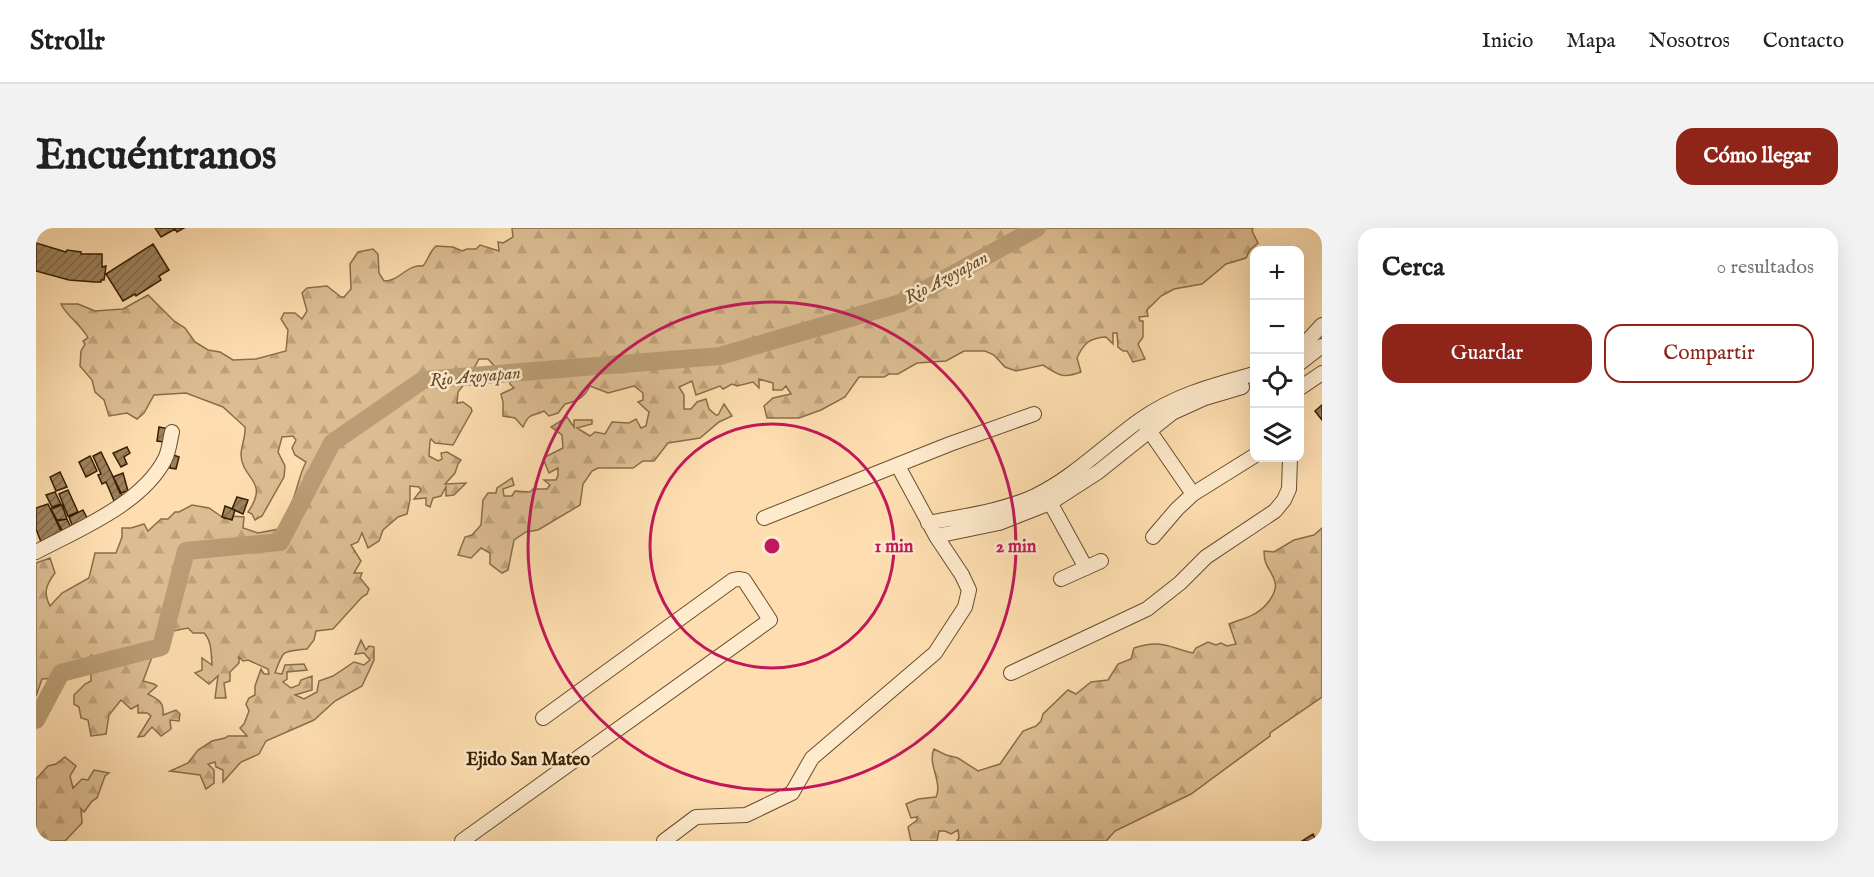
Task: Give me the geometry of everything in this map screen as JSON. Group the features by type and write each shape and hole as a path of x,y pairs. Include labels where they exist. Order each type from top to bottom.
{"street":[{"path":"1304,344 1322,325"},
{"path":"1304,359 1322,346"},
{"path":"1304,385 1322,373"},
{"path":"936,536 999,523 1098,472 1145,425 1182,396 1250,375"},
{"path":"1145,425 1204,399 1250,384"},
{"path":"764,518 950,444 1035,414"},
{"path":"1145,425 1193,494"},
{"path":"36,552 126,503 154,474 165,458 172,432"},
{"path":"1153,537 1176,509 1193,494 1250,458"},
{"path":"1011,673 1147,609 1180,583 1206,557 1275,511 1289,489 1290,462"},
{"path":"664,841 696,817 746,815 792,793 812,758 934,653 965,607 969,590 962,575 928,523 898,466"},
{"path":"928,523 994,509 1034,496 1047,497"},
{"path":"1047,497 1086,568"},
{"path":"1061,579 1101,561"},
{"path":"462,841 770,620 744,580 733,580 543,718"}],"green space":[{"path":"512,228 1253,228 1252,231 1258,243 1250,246 1246,258 1226,264 1202,284 1174,289 1161,296 1147,310 1148,316 1139,317 1140,321 1143,321 1143,337 1138,344 1145,359 1133,362 1127,351 1118,347 1117,333 1113,333 1113,344 1106,337 1088,342 1077,358 1081,372 1069,375 1057,373 1043,365 1016,371 1005,367 994,355 985,351 964,351 946,361 917,363 898,374 889,374 884,377 859,377 845,397 821,410 799,418 767,418 764,406 773,398 791,394 786,386 782,390 773,390 773,383 759,379 759,388 753,382 737,386 732,384 723,389 720,386 696,395 692,381 679,387 684,395 684,409 691,409 697,402 706,399 709,409 716,415 724,404 732,416 719,422 700,438 668,443 654,461 643,461 633,468 598,468 592,471 583,484 580,505 538,530 526,532 514,540 508,570 502,573 490,564 490,553 481,548 471,558 458,555 465,537 472,535 481,525 483,500 488,493 496,493 497,488 512,478 514,485 503,489 504,496 512,496 515,491 530,492 533,489 547,489 550,485 544,480 556,480 558,468 549,473 544,461 545,457 563,448 562,435 551,427 567,417 574,427 574,420 592,420 592,424 577,428 590,436 595,432 605,434 612,422 629,423 636,419 641,428 646,426 649,412 638,402 643,400 643,393 634,386 608,393 590,386 583,396 565,404 558,413 549,416 544,411 532,415 523,427 515,418 503,416 501,394 514,388 510,384 508,373 498,370 488,359 479,359 472,372 477,381 473,385 464,384 458,392 457,403 463,402 472,411 453,445 435,443 431,439 430,441 429,456 438,461 442,459 441,453 447,452 461,460 455,473 445,484 466,483 454,495 446,496 446,487 441,496 433,498 430,507 426,505 426,498 414,499 421,490 419,487 410,486 407,514 398,517 383,530 379,541 368,548 362,533 358,542 351,545 361,561 354,573 362,573 360,578 369,589 367,594 333,629 316,631 314,640 307,649 285,653 275,673 282,674 285,665 304,664 307,670 287,672 287,679 283,682 291,688 299,685 301,680 312,676 312,690 295,695 304,699 317,692 319,681 333,676 354,662 364,665 370,660 364,653 355,654 361,640 366,650 369,646 374,647 374,660 362,686 335,701 314,720 266,741 259,754 241,762 223,782 223,770 216,767 215,762 208,764 214,770 214,783 206,789 200,775 170,771 188,763 198,750 212,741 228,736 247,736 240,728 249,711 246,704 249,698 255,695 255,686 261,669 264,674 269,674 268,669 248,660 243,661 239,657 239,663 230,672 230,681 224,683 226,698 215,698 218,676 209,684 195,673 202,670 202,658 212,665 210,644 204,633 193,633 188,628 158,634 162,643 147,651 152,657 143,681 157,686 148,694 160,702 163,715 176,710 180,714 179,721 170,720 171,729 161,736 152,727 144,736 138,737 151,716 147,713 138,713 138,705 131,709 121,700 109,715 106,734 91,736 88,720 81,718 79,707 74,704 74,695 91,681 91,656 88,661 81,663 69,675 42,679 36,696 36,563 50,558 55,573 46,589 50,606 62,593 89,578 95,553 116,553 122,537 122,528 144,524 148,531 161,519 168,519 175,512 192,505 209,508 225,519 231,516 244,517 243,528 258,533 284,528 286,519 291,530 297,513 289,509 306,462 295,455 292,448 296,440 293,436 282,437 278,452 285,466 284,477 262,516 255,520 248,512 254,501 256,486 242,463 241,455 245,427 223,407 186,393 154,395 144,413 137,419 127,413 109,416 104,400 95,392 92,380 80,366 81,351 85,344 83,341 88,338 61,304 78,304 95,311 123,309 148,295 174,321 185,328 195,342 208,350 220,352 233,360 256,359 286,351 288,330 281,319 284,313 295,313 302,319 307,311 302,293 307,288 327,286 344,297 351,289 350,264 358,252 373,249 378,254 379,273 384,281 395,278 417,266 423,266 436,246 453,247 462,251 476,249 480,245 499,251 498,242 503,243 513,237"},
{"path":"1322,528 1322,697 1270,733 1270,736 1191,794 1115,831 1106,841 957,841 958,830 951,834 939,831 937,841 911,841 908,827 917,820 917,817 911,818 906,804 918,799 936,797 938,791 932,761 934,749 958,758 978,771 1000,764 1023,731 1036,726 1043,714 1068,690 1076,694 1091,682 1108,680 1118,664 1131,659 1134,648 1158,644 1193,653 1196,648 1208,642 1227,646 1236,644 1229,624 1260,611 1275,591 1274,578 1265,561 1264,551 1274,552 1294,540 1314,535"},
{"path":"65,757 76,766 70,776 73,788 82,779 88,780 94,770 109,773 105,776 97,798 84,812 81,809 82,823 65,841 36,841 36,779 48,766 56,764"}],"building":[{"path":"155,228 184,228 177,232 175,229 161,237"},
{"path":"36,243 66,252 67,250 81,252 81,254 102,254 102,267 106,266 104,280 95,282 69,280 36,271"},
{"path":"153,244 169,270 159,276 161,280 136,296 135,294 123,301 106,274"},
{"path":"1322,405 1322,420 1315,411"},
{"path":"159,427 175,430 171,443 157,441"},
{"path":"127,447 130,453 124,457 127,464 121,467 113,453"},
{"path":"101,452 126,503 117,508 106,482 102,484 98,475 101,474 93,456"},
{"path":"171,454 179,457 176,469 170,468"},
{"path":"90,456 97,471 86,477 79,462"},
{"path":"60,472 67,487 56,491 50,477"},
{"path":"123,473 128,491 120,493 113,477"},
{"path":"68,490 78,512 68,516 59,494"},
{"path":"55,492 61,504 52,507 46,495"},
{"path":"237,497 248,500 243,514 232,509"},
{"path":"48,504 62,533 41,542 36,529 36,508"},
{"path":"62,505 67,519 57,520 51,509"},
{"path":"225,506 235,510 232,520 222,517"},
{"path":"83,510 87,518 83,520 85,526 74,530 69,517"},
{"path":"67,519 71,528 63,532 57,521"},
{"path":"1313,834 1317,841 1302,841"}],"waterway":[{"name":"Rio Azoyapan","path":"36,720 61,673 161,647 186,551 280,542 332,443 423,380 720,356 901,303 1037,228"}],"district":[{"name":"Ejido San Mateo","path":"528,759"}]}
